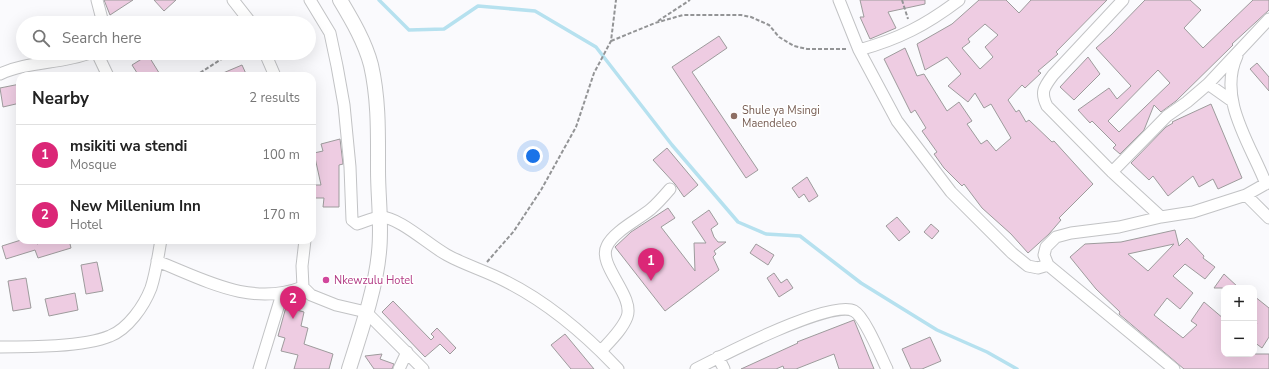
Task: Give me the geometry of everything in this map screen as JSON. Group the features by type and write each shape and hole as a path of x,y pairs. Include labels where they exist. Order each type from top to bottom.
{"main road":[{"path":"340,0 355,24 370,64 378,112 381,217 379,254 366,312 349,369"}],"street":[{"path":"97,0 101,16"},
{"path":"233,0 246,16"},
{"path":"310,0 330,33 337,66 344,105 350,167 352,220 357,224 381,217 409,229 447,255 506,282 553,310 592,341 618,369"},
{"path":"839,0 859,50 897,121 951,192 976,219 1028,266 1038,268 1048,265"},
{"path":"859,50 885,43 911,32 958,0"},
{"path":"1123,0 1053,75 1045,85 1043,97 1047,106 1112,172 1161,217"},
{"path":"1112,172 1167,116 1187,102 1208,84 1269,20"},
{"path":"1174,369 1048,265 1044,255 1046,247 1056,237 1071,233 1119,227 1161,217 1193,212 1246,195 1268,183 1232,101 1230,74 1240,49"},
{"path":"0,74 12,68 63,60"},
{"path":"100,60 106,72"},
{"path":"268,60 273,72"},
{"path":"1208,84 1232,101"},
{"path":"601,351 622,326 628,316 627,305 618,283 607,265 605,255 607,246 618,233 652,208 670,189"},
{"path":"1246,195 1269,218"},
{"path":"0,347 58,345 92,341 111,336 125,325 138,311 151,287 160,244"},
{"path":"305,244 302,272 303,287 311,295 336,305 366,312 423,369"},
{"path":"157,261 238,293 271,295 282,294 303,287"},
{"path":"259,369 282,294"},
{"path":"696,369 747,342 818,315 845,309 854,311 861,318 887,369"},
{"path":"399,369 407,352"},
{"path":"718,357 724,369"}],"path":[{"path":"480,269 514,232 544,184 576,127 594,73 611,41 616,0"},
{"path":"655,23 690,0"},
{"path":"902,0 911,32"},
{"path":"611,41 655,23 683,15 741,15 751,17 769,25 779,37 794,46 807,49 859,50"},
{"path":"201,72 220,60"}],"building":[{"path":"104,0 133,0 110,15"},
{"path":"154,0 176,0 164,11"},
{"path":"860,0 925,0 925,4 888,12 896,28 870,39 860,17 864,17"},
{"path":"979,0 1006,0 1019,13 1031,0 1107,0 1056,52 1058,54 1038,71 1041,73 1025,88 1022,85 1008,100 1016,112 1019,110 1026,122 1029,120 1052,142 1054,141 1093,184 1059,218 1061,220 1049,234 1028,253 1011,234 982,208 964,184 962,186 944,168 934,154 937,152 922,131 926,128 915,110 911,113 884,59 905,48 917,76 924,74 947,111 959,102 972,121 967,124 981,144 987,140 996,151 1011,138 991,104 984,108 975,93 968,102 948,86 961,74 947,57 925,70 917,44 952,24","holes":["985,24 998,35 985,47 993,57 980,69 962,48 970,42 968,39"]},
{"path":"1145,0 1190,0 1201,10 1184,28 1203,48 1253,0 1269,0 1269,10 1232,44 1233,45 1176,101 1161,112 1154,105 1144,130 1120,154 1113,148 1116,145 1092,121 1090,123 1078,110 1109,88 1117,99 1131,86 1096,48 1111,35","holes":["1158,70 1170,83 1119,132 1108,121"]},
{"path":"719,36 727,48 692,72 758,170 746,178 672,67"},
{"path":"1088,57 1100,74 1074,100 1060,87"},
{"path":"140,60 151,60 159,72 136,72 132,65"},
{"path":"1257,63 1269,77 1269,91 1250,69"},
{"path":"242,65 245,72 225,72"},
{"path":"16,85 16,104 3,107 0,88"},
{"path":"1211,104 1242,178 1218,189 1213,179 1199,187 1193,176 1168,196 1153,176 1149,180 1131,163 1166,127 1173,123 1172,122"},
{"path":"340,139 343,164 339,165 339,207 323,207 324,198 316,198 316,185 321,185 316,162 316,153 323,151 321,144"},
{"path":"667,148 698,185 684,197 675,184 653,160"},
{"path":"807,177 818,196 809,202 804,194 799,198 792,188"},
{"path":"668,208 675,218 661,227 695,271 694,243 706,243 692,222 709,210 718,224 711,229 714,237 718,242 726,242 714,251 716,254 713,257 719,270 665,311 615,247 631,232"},
{"path":"897,217 910,232 899,241 886,226"},
{"path":"931,224 939,231 932,239 924,232"},
{"path":"1175,230 1179,246 1187,238 1204,256 1203,258 1215,267 1205,279 1185,264 1173,276 1193,293 1180,309 1167,298 1154,315 1183,338 1197,325 1191,321 1204,302 1221,316 1221,357 1257,357 1257,354 1269,354 1269,369 1184,369 1119,314 1120,312 1096,289 1070,257 1085,244 1121,242","holes":["1174,244 1148,271 1128,254"]},
{"path":"16,242 16,244 70,244 71,248 38,258 35,250 6,259 2,246"},
{"path":"756,244 774,255 768,265 750,253"},
{"path":"97,262 103,291 86,294 81,265"},
{"path":"774,273 781,283 787,279 793,288 779,297 767,278"},
{"path":"1224,274 1236,285 1221,285 1221,288 1214,288"},
{"path":"26,278 31,308 13,311 8,281"},
{"path":"75,293 78,310 49,316 45,299"},
{"path":"1257,298 1269,308 1269,337 1262,348 1257,344"},
{"path":"393,301 431,340 434,337 431,334 437,328 456,348 450,354 440,344 425,357 382,312"},
{"path":"286,307 304,312 301,326 308,328 304,344 333,354 329,369 294,369 298,355 281,351 285,338 278,336"},
{"path":"854,320 874,369 839,369 834,354 796,369 784,369 783,366 776,369 741,369 798,343 797,342"},
{"path":"565,334 594,369 571,369 551,345"},
{"path":"930,337 941,361 922,369 911,369 902,349"},
{"path":"382,354 380,359 394,364 392,369 374,369 365,356"}],"waterway":[{"path":"379,0 409,30 444,29 478,6 535,11 596,47 672,145 738,222 766,234 800,236 861,283 937,330 987,352 1017,369"}],"place":[{"name":"Shule ya Msingi Maendeleo","path":"734,116"},
{"name":"Nkewzulu Hotel","path":"326,280"},
{"name":"msikiti wa stendi","path":"651,281"},
{"name":"New Millenium Inn","path":"293,319"}]}
